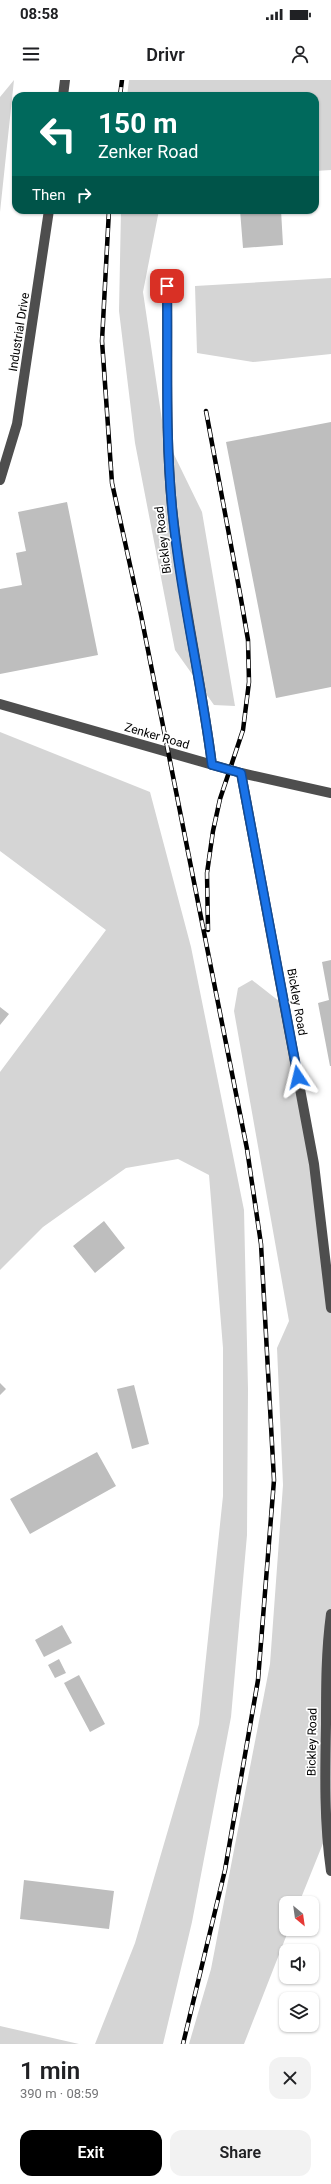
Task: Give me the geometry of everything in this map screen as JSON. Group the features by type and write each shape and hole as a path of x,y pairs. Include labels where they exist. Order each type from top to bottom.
{"street":[{"path":"64,92 65,80"},
{"name":"Industrial Drive","path":"0,480 20,410 48,214"},
{"name":"Bickley Road","path":"167,286 168,429 172,506 182,589 204,706 212,765"},
{"name":"Zenker Road","path":"0,704 241,773 331,793"},
{"name":"Bickley Road","path":"241,773 314,1164 331,1308"},
{"name":"Bickley Road","path":"331,1614 326,1653 324,1795 326,1835 331,1871"}],"shaded area":[{"path":"14,80 0,212 0,97"},
{"path":"129,80 331,80 331,170 319,171 319,92 128,92"},
{"path":"121,214 158,214 143,292 164,434 202,512 235,706 214,705 175,650 135,443 119,311"},
{"path":"331,278 331,354 253,362 197,353 195,286"},
{"path":"0,732 150,792 191,947 244,1210 248,1389 247,1535 231,1717 192,1922 163,2044 95,2044 135,1943 199,1724 223,1496 223,1348 209,1175 178,1159 126,1168 43,1227 0,1270 0,1072 106,930 0,851"},
{"path":"252,980 284,1005 314,1164 331,1308 331,1871 326,1836 302,1896 279,1896 279,1936 286,1936 283,1944 279,1944 279,1955 244,2044 189,2044 211,1969 270,1664 283,1485 277,1348 289,1321 234,1011 238,988"},
{"path":"0,2026 79,2044 0,2044"}],"building":[{"path":"240,214 281,214 283,245 243,248"},
{"path":"331,422 331,687 276,698 226,442"},
{"path":"67,502 98,655 0,674 0,589 22,585 16,553 26,551 18,512"},
{"path":"331,960 330,1066 318,1003 329,1000 322,962"},
{"path":"0,1007 9,1014 0,1025"},
{"path":"104,1221 125,1248 95,1273 73,1246"},
{"path":"0,1383 6,1389 0,1395"},
{"path":"134,1385 149,1444 132,1449 117,1389"},
{"path":"97,1452 116,1486 30,1534 10,1499"},
{"path":"62,1625 72,1643 44,1657 35,1640"},
{"path":"59,1659 66,1673 55,1678 48,1665"},
{"path":"79,1675 105,1724 90,1732 64,1683"},
{"path":"24,1880 114,1891 109,1929 20,1919"}],"railway":[{"path":"120,92 122,80"},
{"path":"109,214 102,341 112,483 141,615 247,1149 261,1244 274,1480 258,1680 225,1870 183,2044"},
{"path":"206,411 248,640 249,682 243,730 220,799 213,831 207,873 208,930"}],"route":[{"path":"167,286 168,429 172,506 182,589 204,706 212,765 241,773 298,1077"}]}
